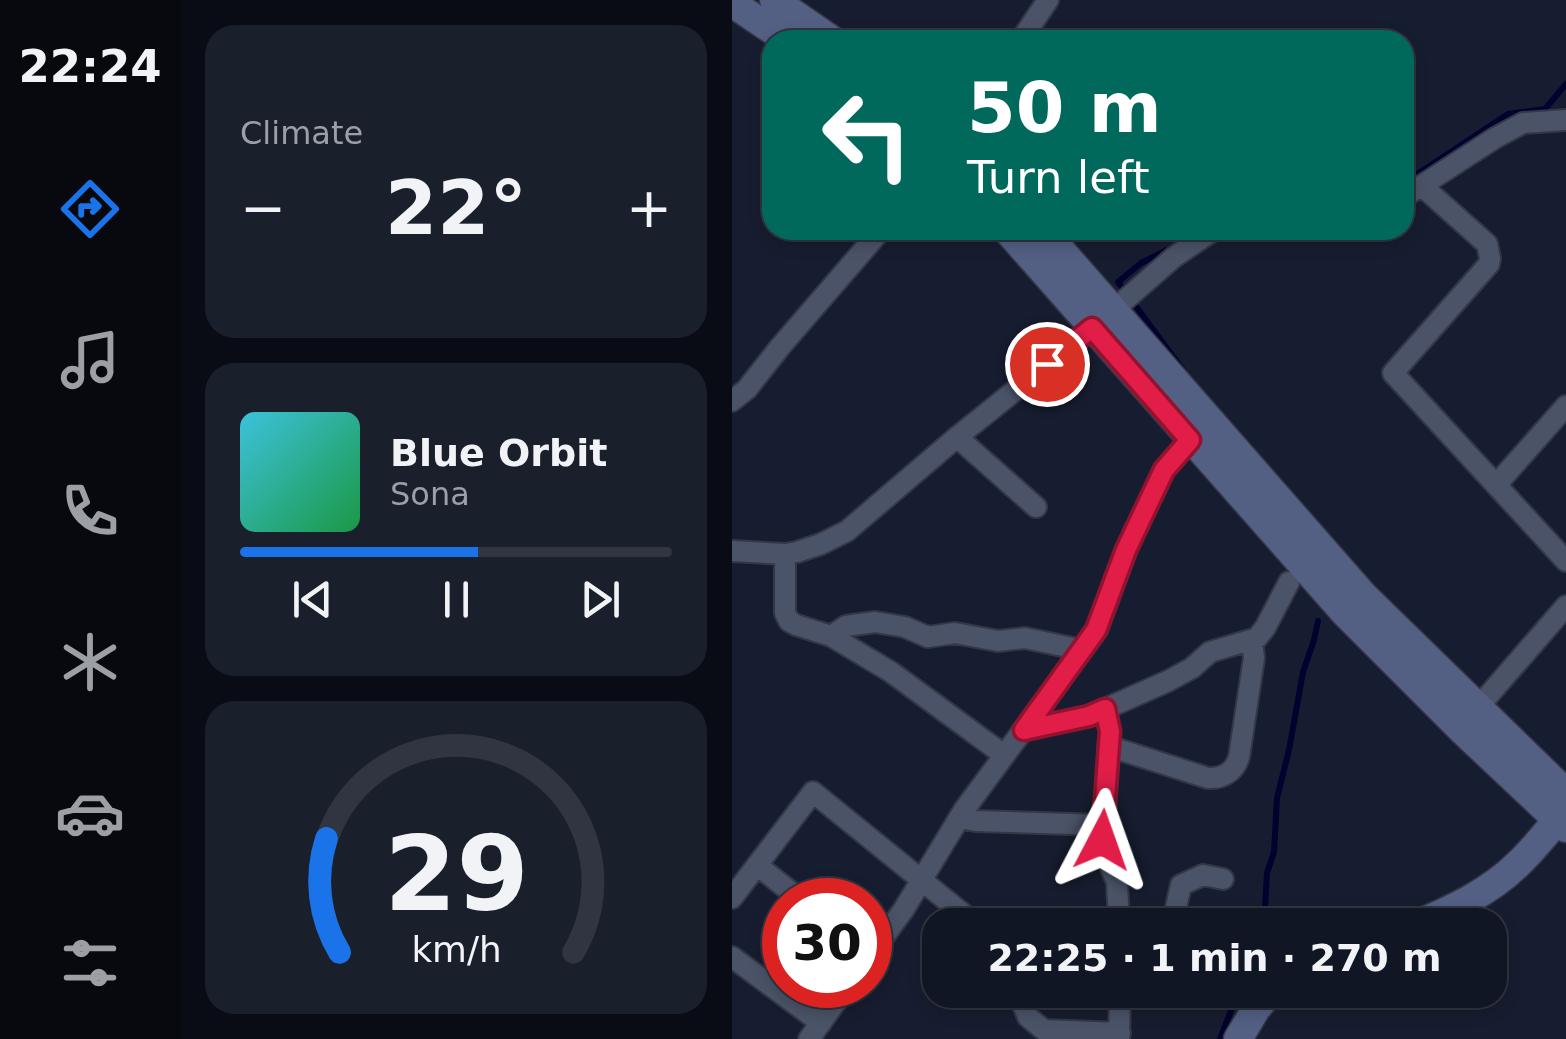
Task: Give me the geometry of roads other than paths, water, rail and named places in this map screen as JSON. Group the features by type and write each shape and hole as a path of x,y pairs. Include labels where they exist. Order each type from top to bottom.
{"street":[{"path":"774,0 818,30"},
{"path":"1028,30 1048,0"},
{"path":"732,3 772,30"},
{"path":"1414,191 1523,123 1566,120"},
{"path":"1414,193 1487,244 1490,258 1489,264 1393,372 1566,561"},
{"path":"732,401 747,389 873,240"},
{"path":"1018,240 1102,320 1563,813"},
{"path":"1049,240 1190,440 1344,612 1463,731 1563,813"},
{"path":"732,552 785,554 847,531 957,436 1199,240"},
{"path":"1497,484 1566,406"},
{"path":"957,436 1036,507"},
{"path":"892,924 959,818 1096,630 1126,550 1164,470 1190,440"},
{"path":"785,554 787,617 796,625 831,636 906,683 1004,755"},
{"path":"1024,730 1072,720 1138,696 1192,668 1210,652 1252,640 1265,628 1289,582"},
{"path":"1486,697 1566,606"},
{"path":"831,636 846,626 874,622 905,627 928,637 955,633 998,641 1024,638 1082,650"},
{"path":"1108,746 1208,778 1230,772 1239,757 1254,658 1252,640"},
{"path":"1105,709 1110,731 1104,855 1119,891 1118,908"},
{"path":"732,898 814,792 956,908"},
{"path":"1451,908 1517,866 1563,813"},
{"path":"959,818 1104,825"},
{"path":"757,865 773,878"},
{"path":"1176,908 1181,885 1203,875 1223,880"},
{"path":"732,957 815,1031 832,1008"},
{"path":"1026,1008 1032,1022 1044,1030 1120,1036 1120,1008"},
{"path":"1238,1039 1257,1008"}],"waterway":[{"path":"1414,176 1508,114 1545,109 1566,84"},
{"path":"1175,246 1141,263 1118,282 1183,370"},
{"path":"1265,908 1277,798 1303,672 1318,621"},
{"path":"1220,1039 1232,1008"}]}
